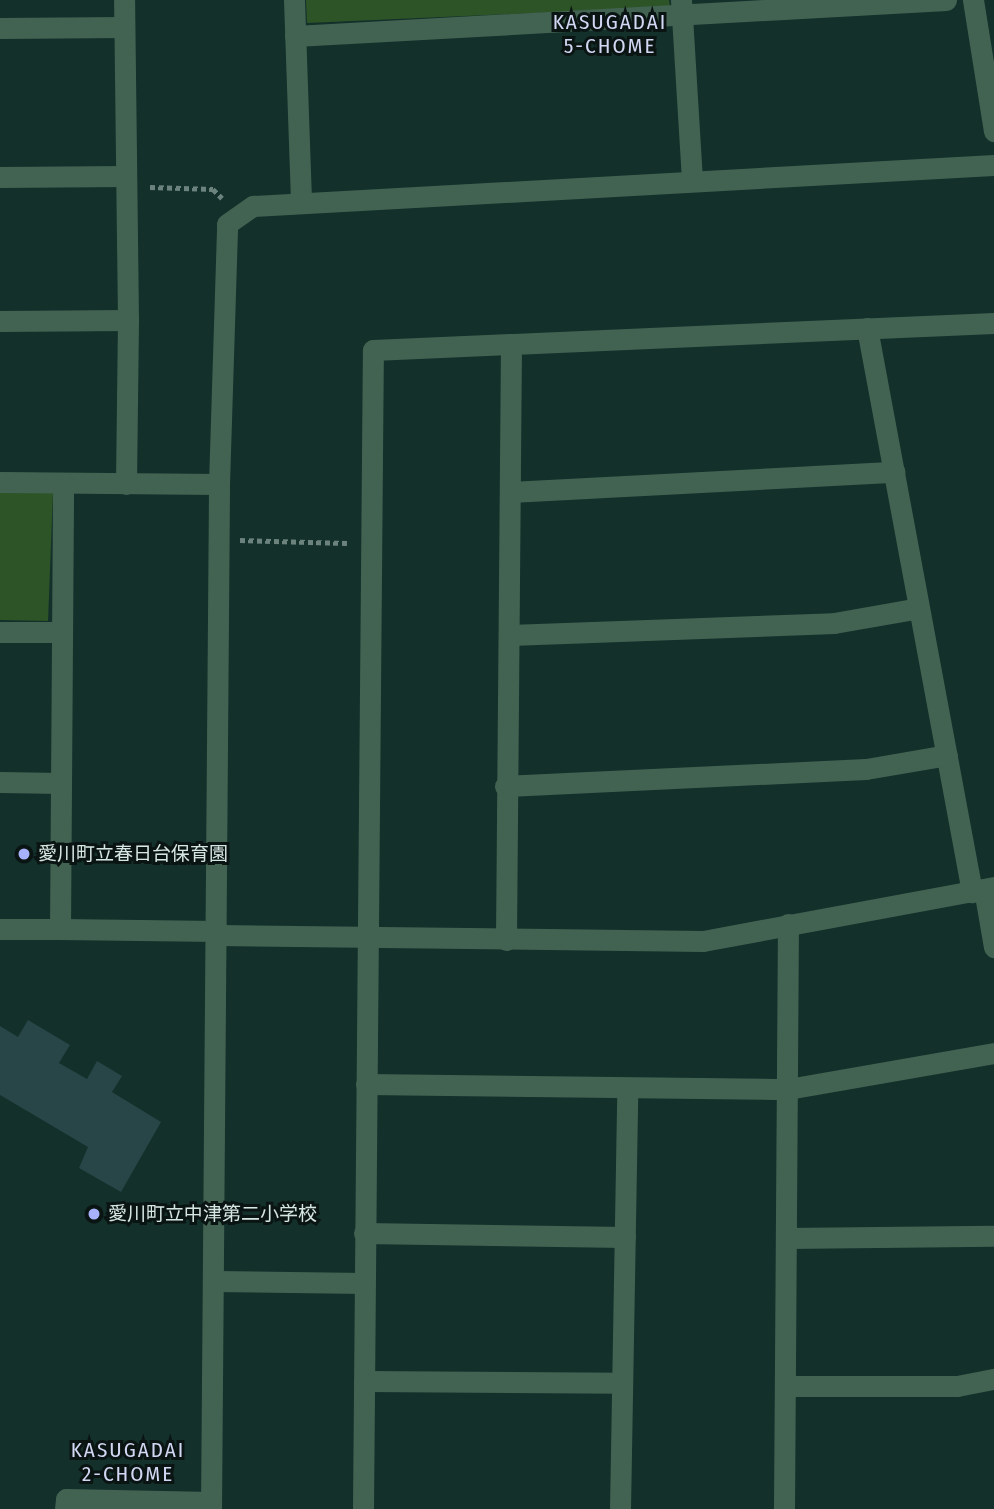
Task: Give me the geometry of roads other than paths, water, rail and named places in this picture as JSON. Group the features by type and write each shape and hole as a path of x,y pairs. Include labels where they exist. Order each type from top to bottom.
{"street":[{"path":"124,0 128,320 126,484"},
{"path":"294,0 301,202"},
{"path":"295,36 681,8 946,0"},
{"path":"973,0 994,131"},
{"path":"681,8 692,180"},
{"path":"0,28 124,27"},
{"path":"65,1509 65,1499 211,1506 223,236 239,212 301,202 994,166"},
{"path":"0,177 125,181"},
{"path":"0,321 128,320"},
{"path":"363,1509 373,350 994,324"},
{"path":"867,328 947,755 983,889 994,947"},
{"path":"506,940 505,786 510,635 512,344"},
{"path":"510,492 894,472"},
{"path":"0,482 219,484"},
{"path":"60,929 63,484"},
{"path":"510,635 834,623 919,608"},
{"path":"0,632 60,632"},
{"path":"505,786 866,769 947,755"},
{"path":"0,782 60,782"},
{"path":"0,929 366,938 703,941 983,889"},
{"path":"784,1509 788,924"},
{"path":"366,1084 788,1089 994,1053"},
{"path":"620,1509 627,1089"},
{"path":"364,1233 625,1237"},
{"path":"786,1238 994,1236"},
{"path":"214,1280 364,1283"},
{"path":"786,1386 957,1386 994,1379"},
{"path":"364,1381 622,1383"}],"place":[{"name":"愛川町立春日台保育園","path":"24,854"},
{"name":"愛川町立中津第二小学校","path":"94,1214"}],"district":[{"name":"KASUGADAI 5-CHOME","path":"610,34"},
{"name":"KASUGADAI 2-CHOME","path":"128,1462"}]}
